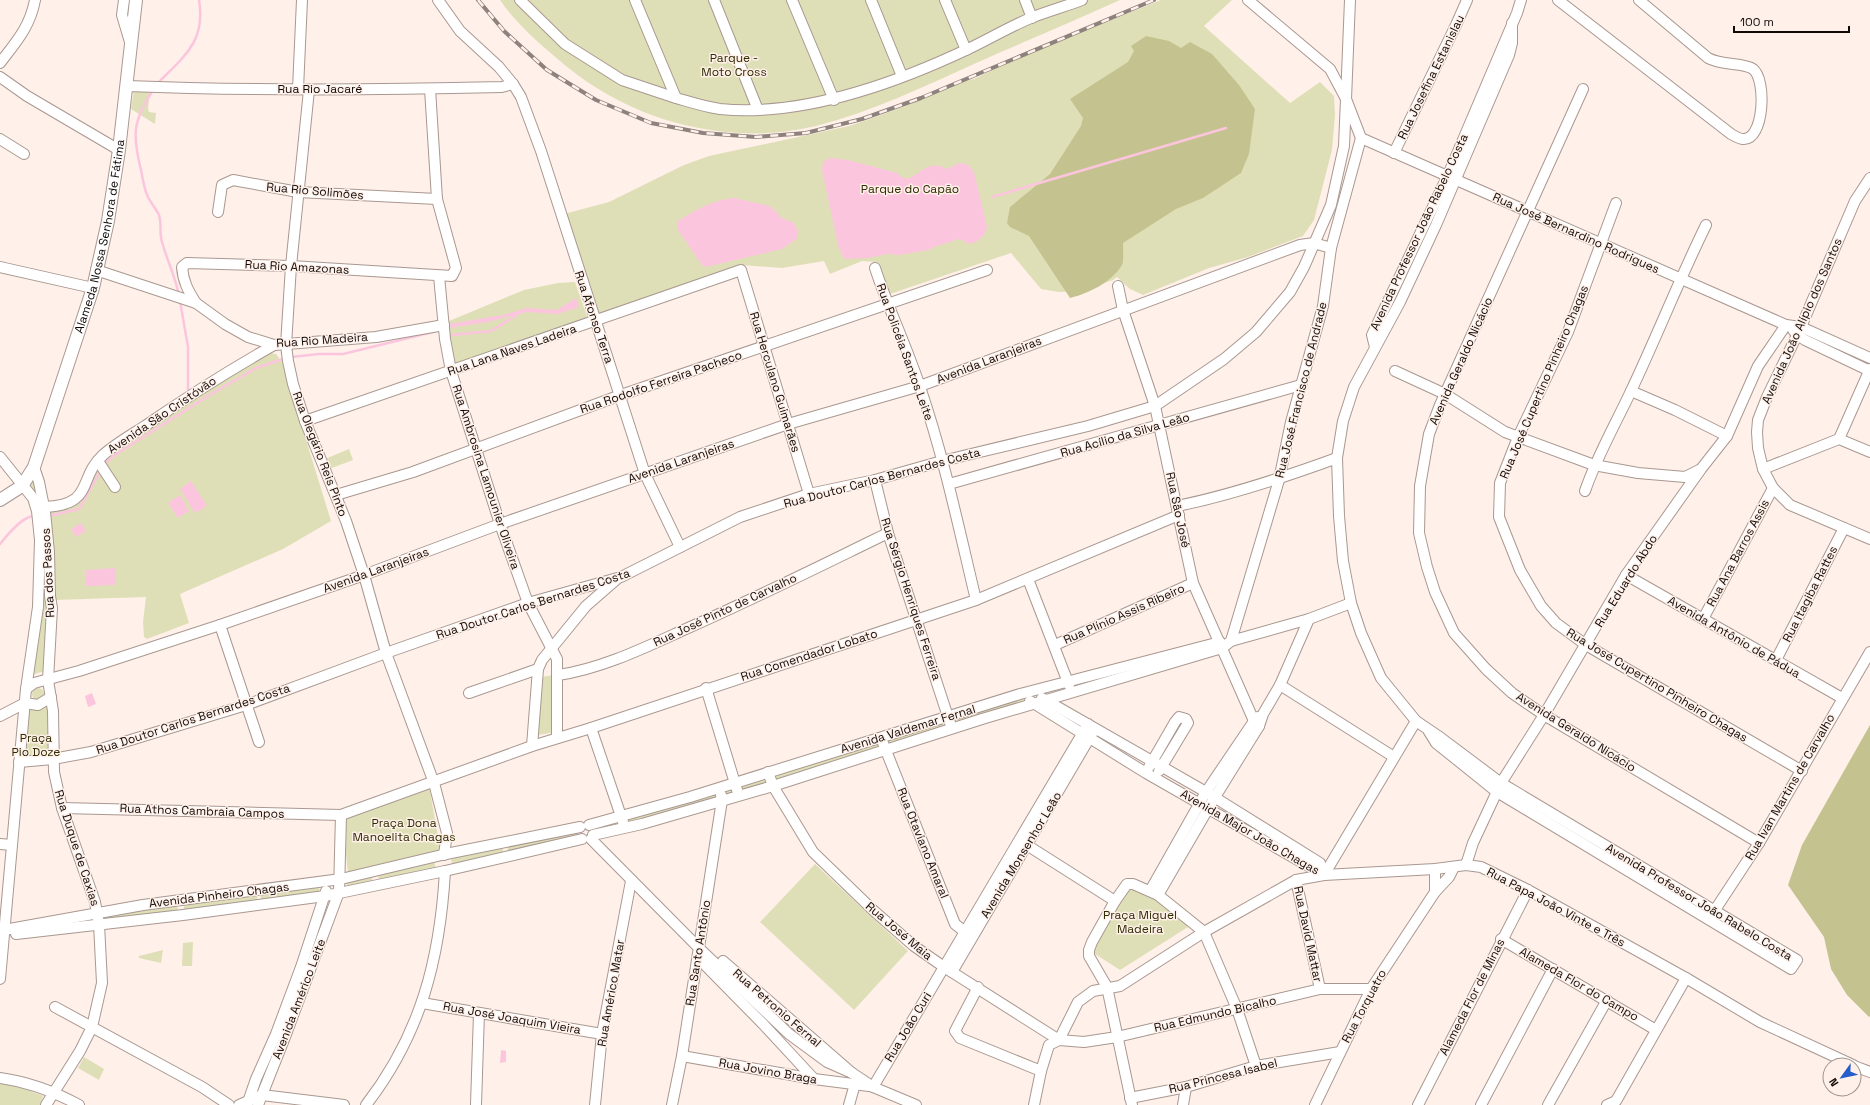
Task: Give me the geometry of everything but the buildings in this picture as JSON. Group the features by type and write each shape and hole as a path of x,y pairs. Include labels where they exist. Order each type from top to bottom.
{"main road":[{"name":"Alameda Nossa Senhora de Fátima","path":"22,486 34,467 93,288 108,221 119,150 127,86 130,42 136,0"},
{"path":"0,500 22,486"}],"street":[{"path":"0,63 20,37 32,17 35,0"},
{"path":"124,0 122,15 130,42"},
{"path":"298,89 302,0"},
{"name":"Rua Afonso Terra","path":"438,0 460,31 499,67 513,84 521,97 541,151 621,395 645,474 680,547"},
{"path":"520,0 565,44 622,80 676,98 719,109 758,110 799,106 834,100 902,76 966,50 1032,18 1082,0"},
{"path":"714,0 758,110"},
{"path":"792,0 834,100"},
{"path":"871,0 902,76"},
{"path":"945,0 966,50"},
{"path":"1025,0 1032,18"},
{"path":"1248,0 1330,69 1346,99 1361,138 1344,146"},
{"name":"Rua Doutor Carlos Bernardes Costa","path":"53,759 92,752 246,705 386,653 528,603 620,577 740,517 809,494 875,480 942,461 1088,426 1155,406 1224,359 1256,332 1290,292 1304,267 1331,205 1344,146 1350,0"},
{"name":"Rua Josefina Estanislau","path":"1394,153 1456,26 1466,0"},
{"path":"1375,347 1400,302 1491,83 1509,55 1512,43 1512,23 1521,0"},
{"path":"1558,0 1731,134 1742,140 1746,139 1755,131 1758,124 1762,90 1760,80 1756,73 1748,67 1720,63 1708,58 1639,0"},
{"path":"637,1 676,98"},
{"path":"0,77 27,96 119,150"},
{"name":"Rua Rio Jacaré","path":"127,86 309,90 502,87 513,84"},
{"path":"430,89 437,199"},
{"name":"Avenida Geraldo Nicácio","path":"1583,89 1440,405 1429,434 1420,486 1419,533 1435,592 1454,633 1486,669 1512,693 1544,715 1759,843"},
{"name":"Rua Olegário Reis Pinto","path":"309,90 291,266 287,353 293,384 305,421 336,495 364,575 386,653 434,783"},
{"name":"Rua José Bernardino Rodrigues","path":"1361,138 1794,329"},
{"name":"Rua José Francisco de Andrade","path":"1225,643 1279,480 1301,385 1323,306 1331,248 1361,138"},
{"path":"0,139 24,154"},
{"name":"Avenida João Alípio dos Santos","path":"1870,178 1855,201 1794,329 1758,420 1758,448 1763,469 1773,488 1790,505 1870,539"},
{"name":"Rua Rio Solimões","path":"218,212 222,184 233,180 298,192 437,199"},
{"name":"Rua Rio Amazonas","path":"196,303 187,290 183,277 182,267 187,263 291,266 452,276 456,268 437,199"},
{"name":"Rua José Cupertino Pinheiro Chagas","path":"1616,204 1568,332 1518,437 1500,483 1499,518 1520,570 1541,606 1556,623 1586,645 1802,771"},
{"name":"Avenida Professor João Rabelo Costa","path":"1432,222 1390,297 1372,335 1375,347 1354,387 1343,421 1337,458 1339,516 1343,561 1351,603 1361,633 1381,678 1416,721 1428,730 1436,743 1458,755 1499,787 1711,916 1791,970 1797,960 1763,940 1711,916"},
{"path":"1585,491 1594,465 1631,391 1680,279 1706,225"},
{"path":"1314,243 1331,248"},
{"name":"Avenida Laranjeiras","path":"26,689 30,685 220,625 364,575 500,524 788,424 920,386 1300,245 1314,243"},
{"path":"0,267 93,288"},
{"name":"Rua Policéia Santos Leite","path":"875,268 886,303 920,386 949,484 976,600"},
{"name":"Rua Rio Madeira","path":"96,270 196,303 225,324 248,337 274,345 287,353 444,325"},
{"name":"Rua Lana Naves Ladeira","path":"305,421 741,270"},
{"name":"Rua Herculano Guimarães","path":"741,270 809,494"},
{"name":"Rua Rodolfo Ferreira Pacheco","path":"336,495 413,472 621,395 886,303 987,270"},
{"name":"Rua Ambrosina Lamounier Oliveira","path":"439,276 445,339 451,371 500,524 528,603 557,658 557,738"},
{"name":"Rua São José","path":"1118,286 1123,310 1155,406 1193,583 1225,643 1256,724"},
{"path":"1390,297 1400,302"},
{"path":"1794,329 1870,358"},
{"path":"1763,469 1838,439 1870,370 1794,329"},
{"name":"Rua Eduardo Abdo","path":"1466,865 1473,843 1499,787 1586,645 1626,575 1701,469 1727,436 1758,366 1794,329"},
{"name":"Avenida São Cristóvão","path":"42,514 78,497 102,456 176,404 225,373 274,345"},
{"path":"1395,371 1445,394 1505,432 1594,465 1638,473 1685,476 1701,469"},
{"name":"Rua Acílio da Silva Leão","path":"949,484 1301,385"},
{"path":"1631,391 1675,410 1727,436"},
{"path":"1838,439 1870,452"},
{"name":"Rua dos Passos","path":"0,457 33,498 42,514 38,607 26,689"},
{"name":"Rua Comendador Lobato","path":"434,783 532,746 591,728 706,688 976,600 1028,579 1202,501 1279,480 1337,458"},
{"path":"98,461 114,487"},
{"name":"Rua dos Passos","path":"34,467 39,482 42,514 49,552 50,596 52,608 48,680"},
{"name":"Rua Sérgio Henriques Ferreira","path":"875,480 888,533 918,619 952,728"},
{"name":"Rua Ana Barros Assis","path":"1703,619 1773,488"},
{"name":"Rua Itagiba Rattes","path":"1776,660 1844,528"},
{"name":"Rua José Pinto de Carvalho","path":"558,675 592,668 668,637 746,602 888,533"},
{"name":"Avenida Antônio de Pádua","path":"1626,575 1842,698"},
{"path":"532,746 538,669 551,649 586,606 620,577"},
{"path":"1028,579 1068,680 1070,693"},
{"name":"Rua Plínio Assis Ribeiro","path":"1055,646 1193,583"},
{"name":"Avenida Valdemar Fernal","path":"585,826 690,797 1068,680 1225,643 1310,619 1351,603"},
{"path":"1154,893 1211,794 1280,685 1310,619"},
{"path":"220,625 259,742"},
{"name":"Avenida Valdemar Fernal","path":"589,838 668,817 773,786 982,718 1100,685 1225,643"},
{"name":"Rua Ivan Martins de Carvalho","path":"1711,916 1759,843 1870,652"},
{"path":"469,693 538,669"},
{"path":"1098,674 1100,685"},
{"path":"19,762 53,759 53,711 48,680"},
{"path":"1280,685 1394,757"},
{"path":"706,688 739,796"},
{"path":"0,979 26,689"},
{"name":"Avenida Major João Chagas","path":"1032,691 1045,700 1211,794 1266,837 1324,875"},
{"name":"Avenida Major João Chagas","path":"1020,694 1150,775 1204,806 1266,837"},
{"path":"0,716 25,703 38,705 51,697"},
{"path":"979,707 982,718"},
{"path":"1324,875 1416,721"},
{"name":"Avenida Monsenhor Leão","path":"948,969 1091,726"},
{"path":"591,728 624,828"},
{"path":"911,729 915,740"},
{"name":"Rua Otaviano Amaral","path":"881,737 955,924 968,935"},
{"path":"851,747 855,759"},
{"path":"825,755 829,767"},
{"name":"Rua Duque de Caxias","path":"46,1105 80,1051 92,1027 102,982 99,924 95,902 62,808 53,759"},
{"path":"798,764 802,776"},
{"path":"1150,775 1157,764"},
{"name":"Rua José Maia","path":"768,772 773,786 813,852 822,862 908,941 948,969 1059,1040"},
{"path":"444,855 447,833 434,783 341,815 341,879 444,855 585,826"},
{"path":"718,788 722,800"},
{"path":"690,797 694,809"},
{"name":"Rua Santo Antônio","path":"672,1105 682,1056 722,800"},
{"path":"664,804 668,817"},
{"name":"Rua Athos Cambraia Campos","path":"62,808 341,815"},
{"path":"638,812 642,824"},
{"path":"585,826 578,832 589,838"},
{"name":"Rua Petronio Fernal","path":"585,826 593,828 589,838 631,881 789,1034 827,1062 852,1073"},
{"path":"553,833 555,845"},
{"path":"536,836 538,848"},
{"path":"339,892 408,879 538,848 589,838"},
{"path":"1022,842 1115,900"},
{"path":"0,844 12,845"},
{"path":"474,850 477,863"},
{"path":"366,1105 397,1058 415,1025 422,1003 429,980 439,933 444,901 445,871 450,866 449,858 444,855"},
{"path":"405,864 408,879"},
{"name":"Rua Papa João Vinte e Três","path":"1204,932 1296,880 1324,875 1435,869 1466,865 1481,867 1528,890 1686,978 1760,1022 1836,1057"},
{"name":"Rua Torquatro","path":"1315,1105 1371,989 1434,892 1449,877 1454,867"},
{"path":"1434,892 1435,869"},
{"path":"375,871 377,884"},
{"name":"Avenida Pinheiro Chagas","path":"3,933 97,912 341,879"},
{"name":"Avenida Américo Leite","path":"248,1104 261,1067 270,1048 280,1036 315,942 339,892 341,879"},
{"name":"Rua David Mattar","path":"1296,880 1320,989"},
{"name":"Avenida Américo Leite","path":"315,942 328,881"},
{"name":"Rua Américo Matar","path":"595,1105 602,1034 631,881"},
{"path":"1131,1101 1107,987 1089,956 1089,950 1115,900 1127,884 1133,884 1154,893 1204,932 1237,1009 1256,1066"},
{"path":"292,886 293,900"},
{"path":"258,890 260,904"},
{"name":"Alameda Flor de Minas","path":"1418,1105 1501,939 1528,890"},
{"name":"Avenida Pinheiro Chagas","path":"3,933 144,920 325,896 339,892"},
{"path":"217,896 218,910"},
{"path":"181,901 183,915"},
{"path":"143,905 144,920"},
{"path":"1034,1105 1041,1071 1049,1045 1059,1040 1078,1002 1094,991 1107,987 1120,986 1204,932"},
{"name":"Alameda Flor do Campo","path":"1501,939 1656,1030"},
{"path":"1758,949 1763,940"},
{"name":"Rua Petronio Fernal","path":"699,948 704,964 764,1024 814,1079"},
{"name":"Rua Petronio Fernal","path":"699,948 712,952 852,1073 873,1087 916,1105"},
{"name":"Rua João Curi","path":"873,1087 948,969"},
{"path":"1481,1105 1553,969"},
{"path":"1607,1105 1616,1102 1686,978"},
{"path":"978,987 955,1031 960,1038 1041,1071"},
{"name":"Rua Edmundo Bicalho","path":"1059,1040 1084,1042 1118,1037 1320,989 1371,989"},
{"path":"1548,1105 1607,1000"},
{"name":"Rua José Joaquim Vieira","path":"422,1003 602,1034"},
{"path":"55,1007 202,1087 229,1105"},
{"path":"476,1105 479,1013"},
{"name":"Rua Petronio Fernal","path":"764,1024 789,1034"},
{"name":"Avenida Américo Leite","path":"248,1104 262,1094 280,1051 280,1036"},
{"path":"270,1048 280,1051"},
{"name":"Rua Princesa Isabel","path":"1131,1101 1186,1087 1256,1066 1340,1052"},
{"name":"Rua Jovino Braga","path":"682,1056 814,1079 855,1084"},
{"path":"261,1067 272,1071"},
{"path":"0,1078 22,1081 55,1092 79,1105"},
{"path":"849,1105 855,1084"},
{"name":"Rua Petronio Fernal","path":"855,1084 873,1087"},
{"path":"1183,1105 1186,1087"},
{"path":"262,1094 344,1105"}],"green space":[{"name":"Parque - Moto Cross","path":"500,0 1120,0 916,90 857,114 816,126 783,132 750,133 717,131 684,125 652,115 622,102 593,86 566,66 522,27"},
{"name":"Parque do Capão","path":"1161,0 1232,0 1204,26 1290,103 1320,82 1334,96 1335,115 1332,150 1314,220 1303,236 1248,257 1209,268 1143,295 1130,289 1117,277 1113,280 1080,291 1059,292 1041,289 1011,253 887,295 877,262 862,261 830,274 824,261 782,268 741,265 599,316 564,214 609,202 684,165 709,156 849,126 873,118 911,104 962,81 974,79 1017,58"},
{"path":"134,90 150,90 148,109 149,112 156,113 155,124 131,109"},
{"path":"575,282 588,319 455,364 449,340 449,321 524,290 558,283"},
{"path":"270,353 276,354 282,362 331,521 283,549 180,594 189,623 147,639 144,637 143,622 146,597 56,600 55,565 48,509 68,506 108,456 181,403"},
{"path":"349,449 353,460 329,469 325,459"},
{"path":"34,479 49,578 46,674 41,672 32,675 41,539 25,484"},
{"path":"555,675 556,732 538,735 541,677"},
{"name":"Praça Pio Doze","path":"36,688 40,688 44,694 40,700 36,700 32,696 32,692"},
{"path":"1019,696 1030,704 958,724 956,718"},
{"name":"Praça Pio Doze","path":"27,705 42,708 48,706 51,758 21,760"},
{"path":"942,723 944,728 773,785 769,773"},
{"path":"768,772 773,786 722,800 595,830 594,828"},
{"name":"Praça Dona Manoelita Chagas","path":"429,786 441,853 348,875 343,820"},
{"path":"578,832 578,835 509,855 506,843"},
{"path":"502,844 504,856 452,865 451,857"},
{"path":"434,862 436,868 379,883 378,871"},
{"path":"815,864 908,951 854,1010 760,922"},
{"path":"371,874 373,884 347,886 346,882"},
{"path":"322,883 319,888 320,894 262,904 260,891"},
{"name":"Praça Miguel Madeira","path":"1126,887 1156,896 1187,922 1188,927 1120,970 1092,952"},
{"path":"256,892 258,904 184,914 184,901"},
{"path":"177,901 178,915 18,928"},
{"path":"193,942 192,966 182,966 183,943"},
{"path":"163,950 161,963 139,958 139,956"},
{"path":"84,1057 104,1069 99,1080 78,1068"},
{"path":"0,1083 21,1087 43,1096 40,1105 0,1105"}],"shaded area":[{"path":"1146,36 1169,41 1181,48 1190,42 1212,54 1239,85 1255,109 1249,154 1241,173 1203,198 1176,209 1123,243 1122,265 1106,282 1092,290 1070,298 1029,236 1010,227 1007,223 1010,207 1050,174 1081,126 1083,118 1070,99 1128,62 1134,51 1131,46"},
{"path":"830,158 848,160 897,173 907,179 930,166 940,166 947,169 959,163 967,164 974,172 987,227 985,233 979,240 970,244 959,239 928,250 899,255 886,254 869,258 845,259 838,245 822,170 823,162"},
{"path":"734,198 770,206 782,218 794,223 798,231 798,238 782,249 706,267 702,265 678,230 678,221 711,203"},
{"path":"576,298 579,307 557,314 527,312 488,322 449,328 449,324 503,315 527,308 557,310"},
{"path":"191,481 207,506 195,513 180,489"},
{"path":"180,495 189,511 178,518 168,503"},
{"path":"81,523 86,531 76,537 71,529"},
{"path":"116,568 116,585 86,586 86,570"},
{"path":"92,693 96,704 88,707 85,696"},
{"path":"1870,725 1869,1017 1847,995 1831,969 1824,937 1788,885 1802,845"},
{"path":"501,1050 506,1051 506,1062 500,1063"}],"waterway":[{"path":"157,84 184,56 196,38 200,15 199,0"},
{"path":"153,90 138,119 136,128 136,147 146,191 159,215 161,239 179,295"},
{"path":"992,197 1226,128"},
{"path":"180,301 188,347 188,389"},
{"path":"452,335 491,331 520,313"},
{"path":"291,357 319,354 343,354 433,332"},
{"path":"103,465 115,455 208,396 256,368 286,358"},
{"path":"48,516 79,509 101,470"},
{"path":"0,544 21,522 35,516"}],"railway":[{"path":"478,0 504,31 547,70 596,100 651,123 703,133 756,137 806,133 862,119 921,98 1154,0"}]}
